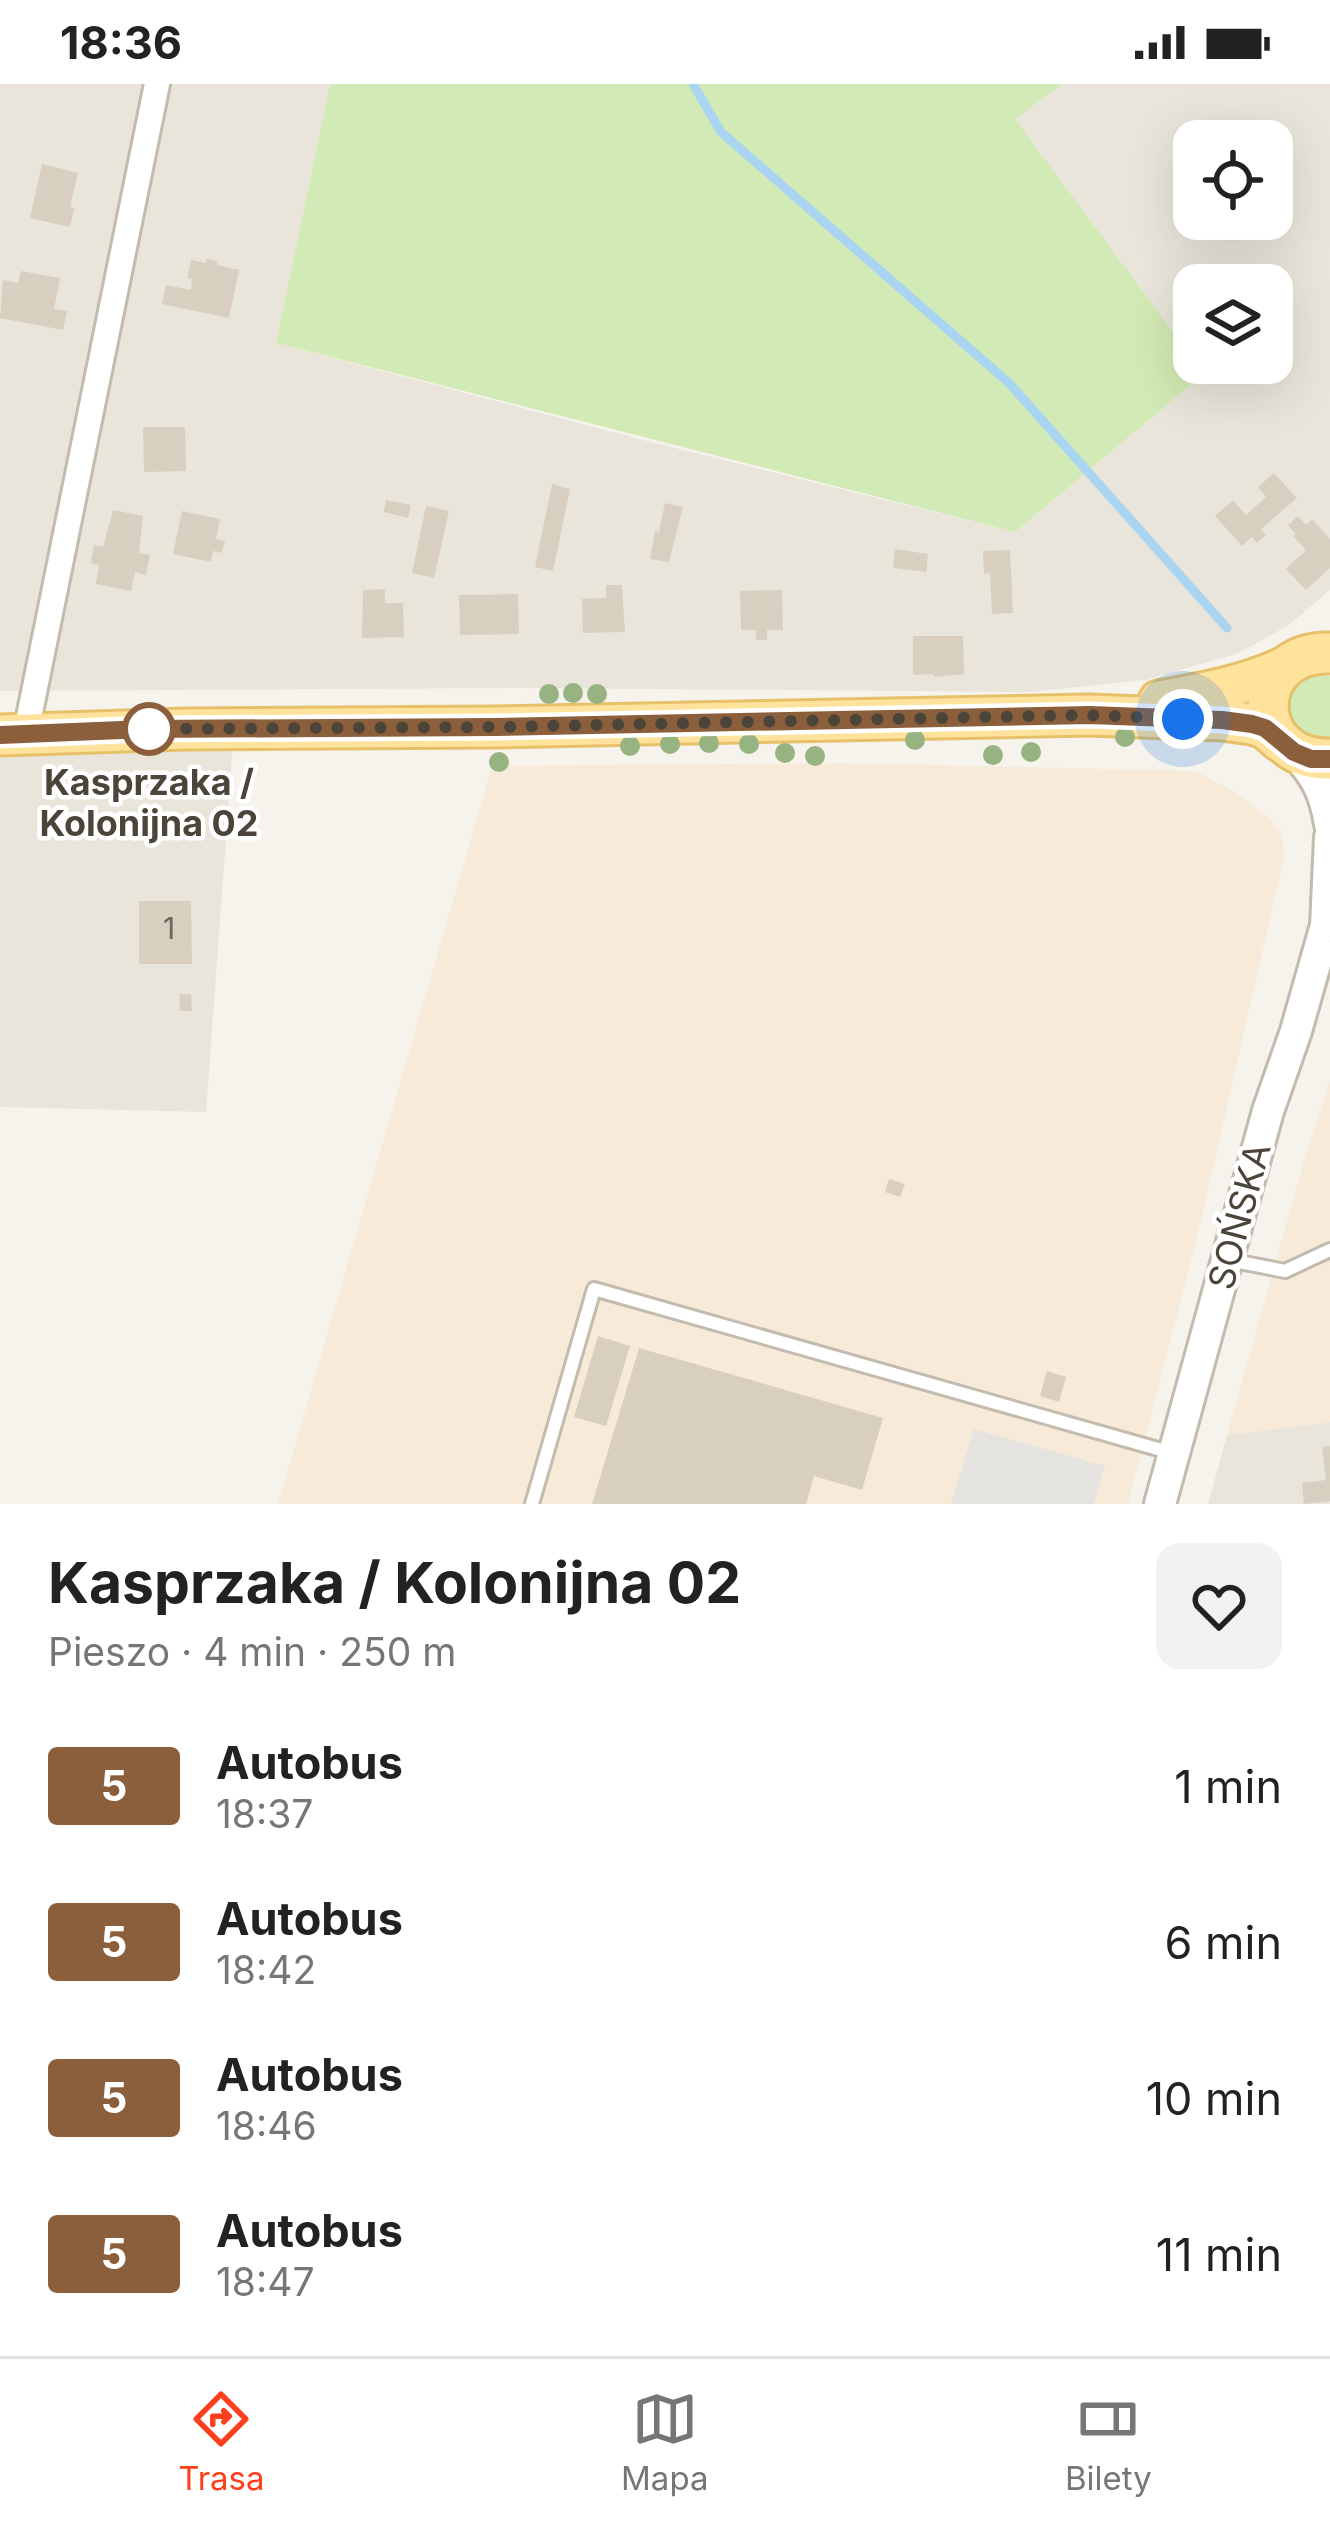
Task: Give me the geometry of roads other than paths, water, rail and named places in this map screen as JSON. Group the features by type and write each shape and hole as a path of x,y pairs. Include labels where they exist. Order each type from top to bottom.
{"main road":[{"path":"1090,715 1256,681 1314,654"},
{"path":"1301,751 1271,725 1268,702 1274,679 1314,654"},
{"path":"8,732 1090,715 1252,724 1301,751"}],"street":[{"path":"8,732 157,84"},
{"path":"1301,751 1322,787 1330,824"},
{"name":"SOŃSKA","path":"1160,1504 1268,1111 1328,920 1330,837"}],"lane":[{"path":"1228,1259 1286,1271 1330,1250"},
{"path":"532,1504 594,1289 1174,1454"}],"waterway":[{"path":"693,84 721,132 1009,383 1227,628"}],"place":[{"name":"Kasprzaka / Kolonijna 02","path":"149,729"}]}
